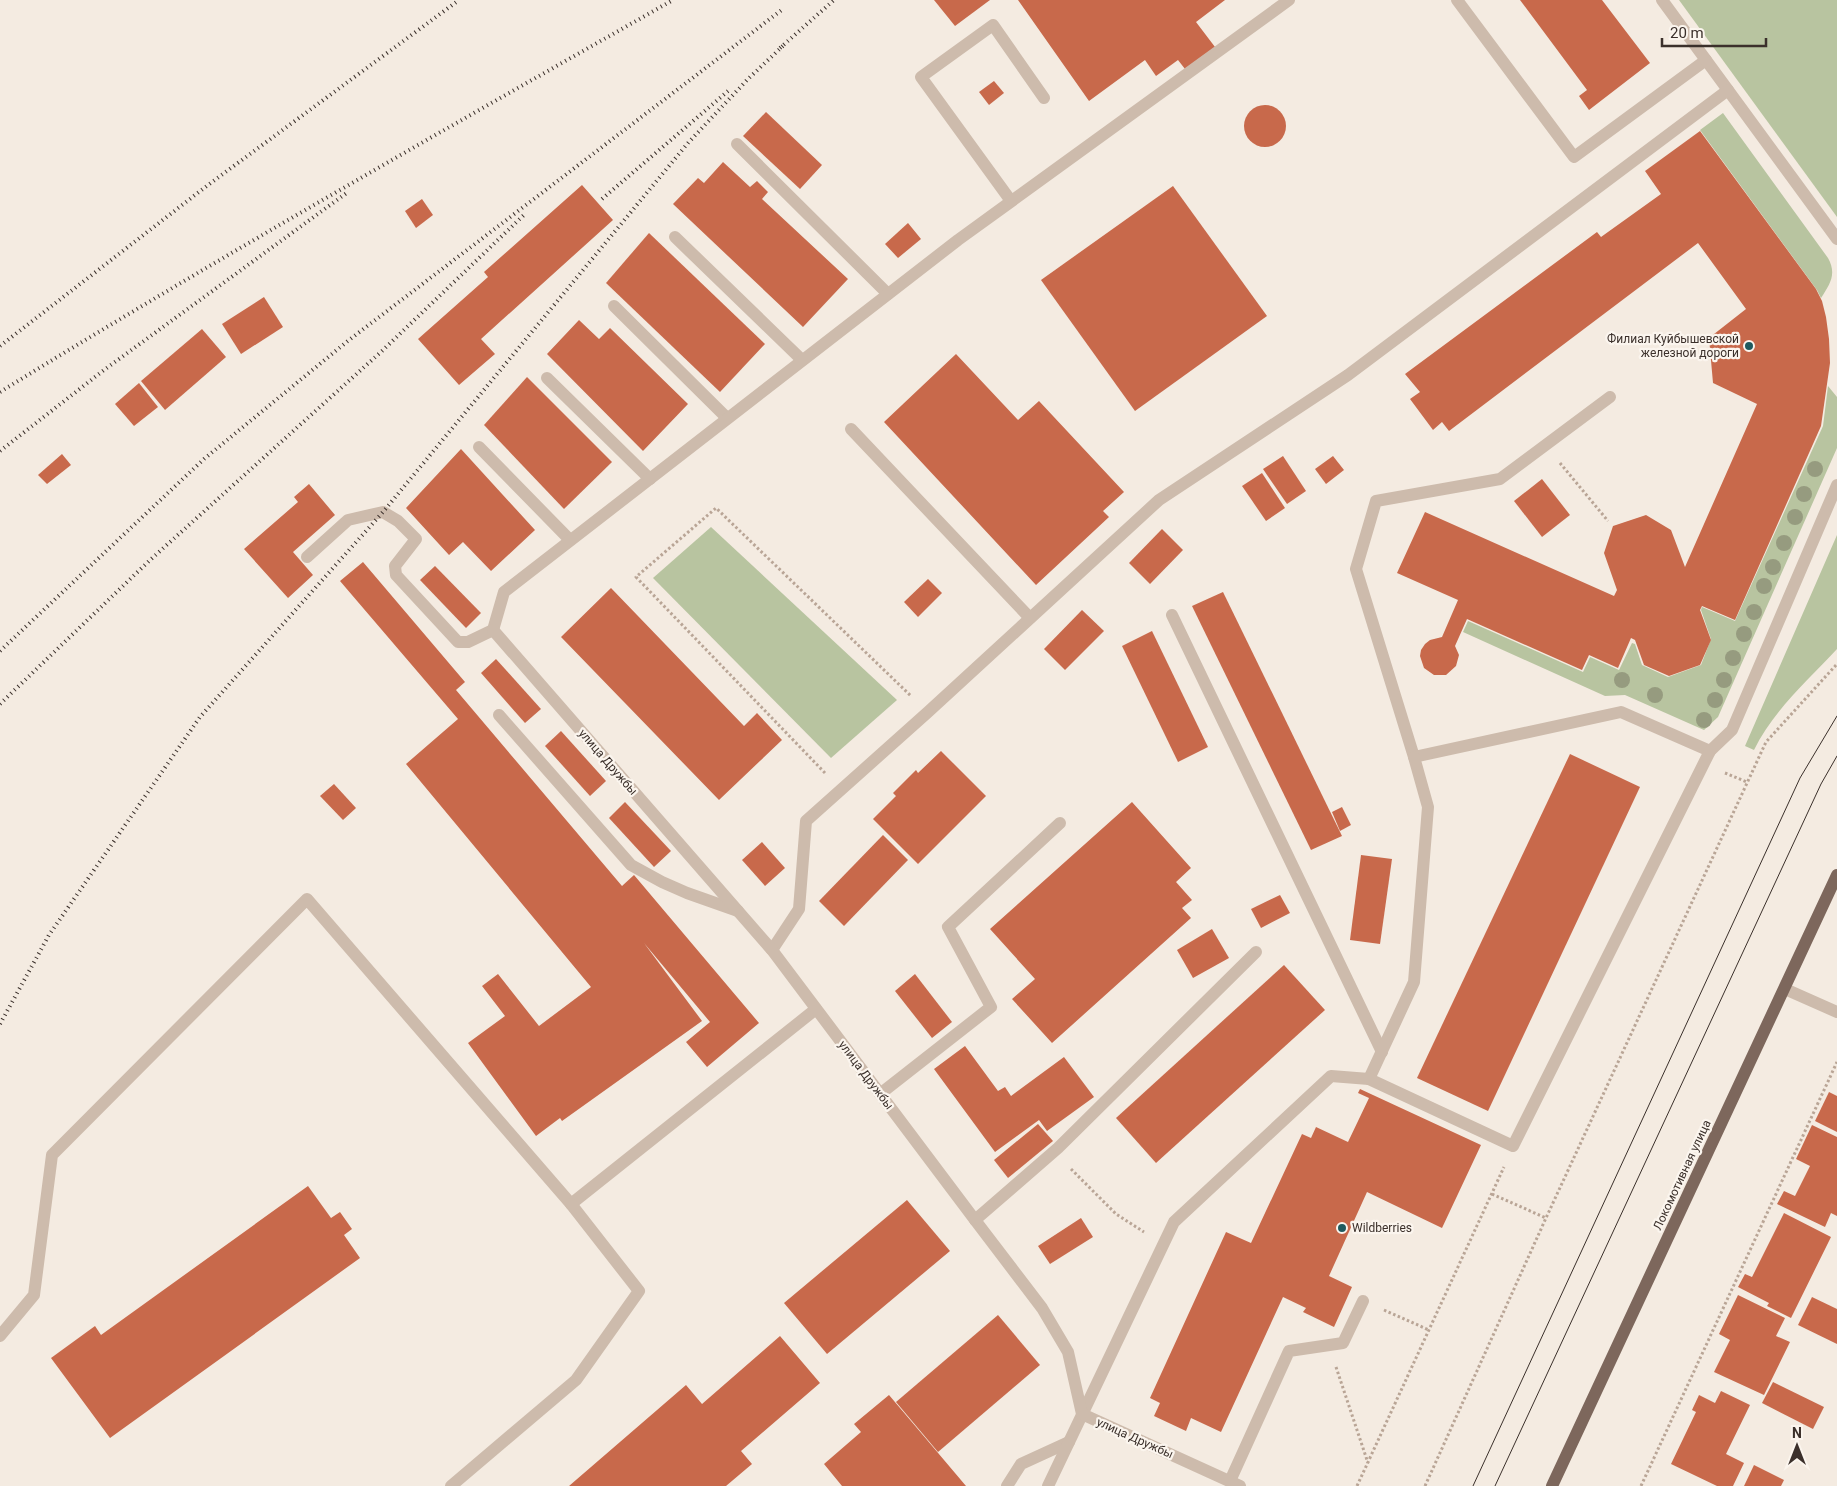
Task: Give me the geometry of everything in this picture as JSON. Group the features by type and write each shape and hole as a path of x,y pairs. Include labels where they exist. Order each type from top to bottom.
{"main road":[{"name":"Локомотивная улица","path":"1552,1486 1837,875"}],"street":[{"path":"307,557 348,520 383,512 398,521 416,540 395,566 396,575 458,642 468,642 492,630 504,592 802,360 1011,201 1289,0"},
{"path":"1458,0 1574,157 1706,60"},
{"path":"1662,0 1837,239"},
{"path":"1011,201 921,77 993,25 1044,98"},
{"path":"772,950 799,909 806,821 1160,500 1348,375 1728,90"},
{"path":"737,144 888,294"},
{"path":"676,237 802,360"},
{"path":"614,306 727,418"},
{"path":"547,378 650,479"},
{"path":"1369,1079 1414,982 1428,807 1356,569 1376,501 1500,479 1610,397"},
{"path":"851,429 1030,618"},
{"path":"479,447 570,540"},
{"path":"1048,1486 1174,1222 1331,1076 1369,1079 1513,1146 1710,750 1732,730 1837,486"},
{"path":"1172,615 1382,1052"},
{"name":"улица Дружбы","path":"492,630 772,950 976,1220 1042,1308 1068,1352 1082,1414 1235,1484"},
{"path":"1414,758 1621,712 1710,750"},
{"path":"499,715 631,865 687,893 738,911"},
{"path":"880,1094 991,1007 948,927 1060,823"},
{"path":"0,1336 34,1295 52,1155 307,899 571,1204 639,1291 576,1380 451,1486"},
{"path":"976,1220 1055,1152 1256,952"},
{"path":"1785,989 1837,1012"},
{"path":"571,1204 816,1009"},
{"path":"1235,1484 1289,1351 1343,1343 1363,1301"},
{"path":"1007,1486 1021,1464 1069,1442"}],"path":[{"path":"1545,446 1608,521"},
{"path":"841,789 636,577 716,508 928,712"},
{"path":"1425,1486 1546,1218 1766,742 1837,664"},
{"path":"1641,1486 1837,1062"},
{"path":"1359,1486 1513,1146"},
{"path":"1055,1152 1116,1214 1164,1244"},
{"path":"1492,1194 1546,1218"},
{"path":"1363,1301 1429,1330"},
{"path":"1328,1345 1368,1463"}],"green space":[{"path":"1679,0 1837,0 1837,217"},
{"path":"1723,113 1828,258 1832,274 1830,283 1821,298 1700,130"},
{"path":"1828,386 1837,397 1837,448 1718,717 1704,730 1625,695 1605,696 1463,632 1468,621 1583,672 1590,657 1619,670 1632,643 1635,644 1642,665 1668,677 1701,665 1711,639 1701,610 1702,607 1735,621 1823,426"},
{"path":"711,527 897,700 831,758 653,578"},
{"path":"1837,535 1837,649 1781,709 1754,750 1745,746"}],"building":[{"path":"934,0 990,0 955,26"},
{"path":"1018,0 1225,0 1196,22 1215,47 1185,69 1178,60 1156,76 1145,60 1089,101"},
{"path":"1520,0 1602,0 1650,63 1589,110 1579,96 1587,90"},
{"path":"994,81 1004,93 989,105 979,92"},
{"path":"1265,105 1280,111 1286,126 1280,141 1265,147 1250,141 1244,126 1250,111"},
{"path":"766,112 822,165 800,189 743,136"},
{"path":"1700,131 1816,289 1822,301 1829,339 1830,363 1821,426 1735,620 1702,606 1700,610 1711,640 1700,665 1669,676 1644,665 1635,640 1631,638 1618,668 1589,655 1582,670 1467,619 1455,646 1459,655 1456,666 1446,675 1434,675 1424,668 1420,656 1421,650 1430,640 1442,637 1458,600 1397,573 1425,512 1614,596 1617,590 1604,553 1613,526 1646,515 1671,530 1685,567 1757,404 1713,383 1709,338 1746,309 1698,243 1449,431 1442,422 1433,430 1410,399 1420,392 1405,374 1597,232 1601,237 1661,194 1645,171"},
{"path":"723,162 750,187 757,181 768,192 762,199 848,279 803,327 673,204 698,178 704,183"},
{"path":"582,185 613,220 481,339 495,354 459,385 418,339 488,277 484,272"},
{"path":"1173,186 1267,316 1135,411 1041,280"},
{"path":"422,199 433,215 416,228 405,211"},
{"path":"908,223 921,239 898,258 885,244"},
{"path":"649,233 765,344 720,392 606,283"},
{"path":"264,297 283,327 241,354 222,324"},
{"path":"579,320 599,339 610,328 688,404 643,451 547,354"},
{"path":"202,329 226,357 165,410 141,381"},
{"path":"956,354 1018,420 1039,401 1124,492 1103,511 1109,517 1036,585 884,422"},
{"path":"527,377 612,462 564,509 484,425"},
{"path":"139,383 158,407 134,426 115,404"},
{"path":"461,449 535,530 491,571 463,542 449,555 406,508"},
{"path":"62,454 71,465 47,484 38,475"},
{"path":"1283,456 1306,491 1287,504 1263,469"},
{"path":"1333,456 1344,470 1326,484 1315,469"},
{"path":"1262,473 1285,508 1266,521 1242,486"},
{"path":"1542,479 1570,515 1542,537 1514,501"},
{"path":"309,484 335,515 293,552 313,575 288,598 244,549 298,502 294,497"},
{"path":"1162,529 1183,550 1150,584 1129,563"},
{"path":"363,562 465,682 456,690 622,886 634,875 759,1023 707,1067 686,1042 710,1022 644,943 702,1021 562,1121 560,1118 536,1136 468,1043 505,1016 482,986 498,974 539,1026 591,987 406,764 458,719 340,581"},
{"path":"435,566 481,613 466,628 420,580"},
{"path":"928,579 942,593 918,617 904,602"},
{"path":"611,588 744,726 757,713 782,740 719,800 561,637"},
{"path":"1223,592 1342,836 1311,850 1192,606"},
{"path":"1082,610 1104,631 1065,670 1044,649"},
{"path":"1152,631 1208,747 1178,762 1122,646"},
{"path":"496,659 541,709 525,723 481,673"},
{"path":"561,731 606,781 590,796 545,746"},
{"path":"941,751 986,796 918,864 873,819 896,796 893,793 916,770 918,773"},
{"path":"1570,754 1640,787 1488,1111 1417,1078"},
{"path":"334,784 356,808 343,820 320,796"},
{"path":"625,802 671,851 654,867 609,818"},
{"path":"1132,802 1191,868 1176,882 1192,900 1182,908 1191,918 1052,1043 1012,999 1035,979 990,929"},
{"path":"1342,807 1351,825 1340,831 1332,812"},
{"path":"883,835 908,860 844,926 819,901"},
{"path":"762,842 785,868 765,886 742,860"},
{"path":"1361,855 1392,859 1380,944 1350,940"},
{"path":"1280,895 1290,913 1261,928 1251,909"},
{"path":"1212,929 1229,958 1193,978 1177,950"},
{"path":"1284,965 1325,1010 1156,1163 1116,1118"},
{"path":"915,974 952,1022 932,1038 895,991"},
{"path":"965,1046 998,1091 1005,1087 1011,1096 1064,1057 1094,1097 1047,1131 1039,1120 995,1152 934,1069"},
{"path":"1360,1089 1481,1145 1442,1228 1367,1192 1329,1276 1352,1287 1334,1327 1303,1312 1306,1308 1283,1297 1221,1432 1191,1418 1186,1431 1154,1416 1160,1403 1150,1398 1226,1232 1251,1243 1302,1134 1311,1138 1316,1127 1348,1142 1369,1098 1358,1093"},
{"path":"1829,1092 1837,1096 1837,1132 1815,1121"},
{"path":"1038,1124 1053,1141 1008,1178 994,1160"},
{"path":"1812,1125 1837,1137 1837,1216 1831,1213 1825,1227 1777,1204 1784,1191 1795,1196 1810,1166 1796,1159"},
{"path":"308,1186 331,1218 340,1212 352,1229 344,1235 360,1258 110,1438 51,1358 95,1326 101,1335"},
{"path":"907,1200 950,1251 827,1354 784,1303"},
{"path":"1784,1213 1831,1237 1791,1318 1767,1306 1769,1303 1738,1287 1745,1274 1752,1277"},
{"path":"1081,1218 1093,1237 1050,1264 1038,1246"},
{"path":"1738,1295 1785,1318 1776,1336 1790,1342 1764,1395 1714,1372 1730,1340 1719,1334"},
{"path":"1812,1297 1837,1309 1837,1344 1798,1325"},
{"path":"998,1315 1040,1365 938,1452 896,1402"},
{"path":"780,1336 820,1383 741,1451 752,1464 726,1486 569,1486 686,1385 702,1404"},
{"path":"1773,1382 1824,1407 1813,1429 1762,1403"},
{"path":"1721,1391 1750,1405 1726,1454 1744,1463 1733,1486 1717,1486 1671,1464 1696,1412 1692,1410 1699,1395 1715,1403"},
{"path":"889,1395 966,1486 842,1486 824,1464 861,1432 854,1424"},
{"path":"1754,1465 1784,1480 1781,1486 1744,1486"}],"tram line":[{"path":"1473,1486 1800,778 1837,716"},
{"path":"1495,1486 1821,784 1837,756"}],"railway":[{"path":"0,346 208,185 459,0"},
{"path":"0,392 250,242 673,0"},
{"path":"780,48 834,0"},
{"path":"0,651 204,459 349,340 783,9"},
{"path":"0,1024 49,935 200,717 383,512 688,143 748,79 785,44"},
{"path":"602,199 728,91"},
{"path":"0,451 104,370 348,192"},
{"path":"0,704 149,561 382,351 526,213"}],"place":[{"name":"Филиал Куйбышевской железной дороги","path":"1749,346"},
{"name":"Wildberries","path":"1342,1228"}]}
